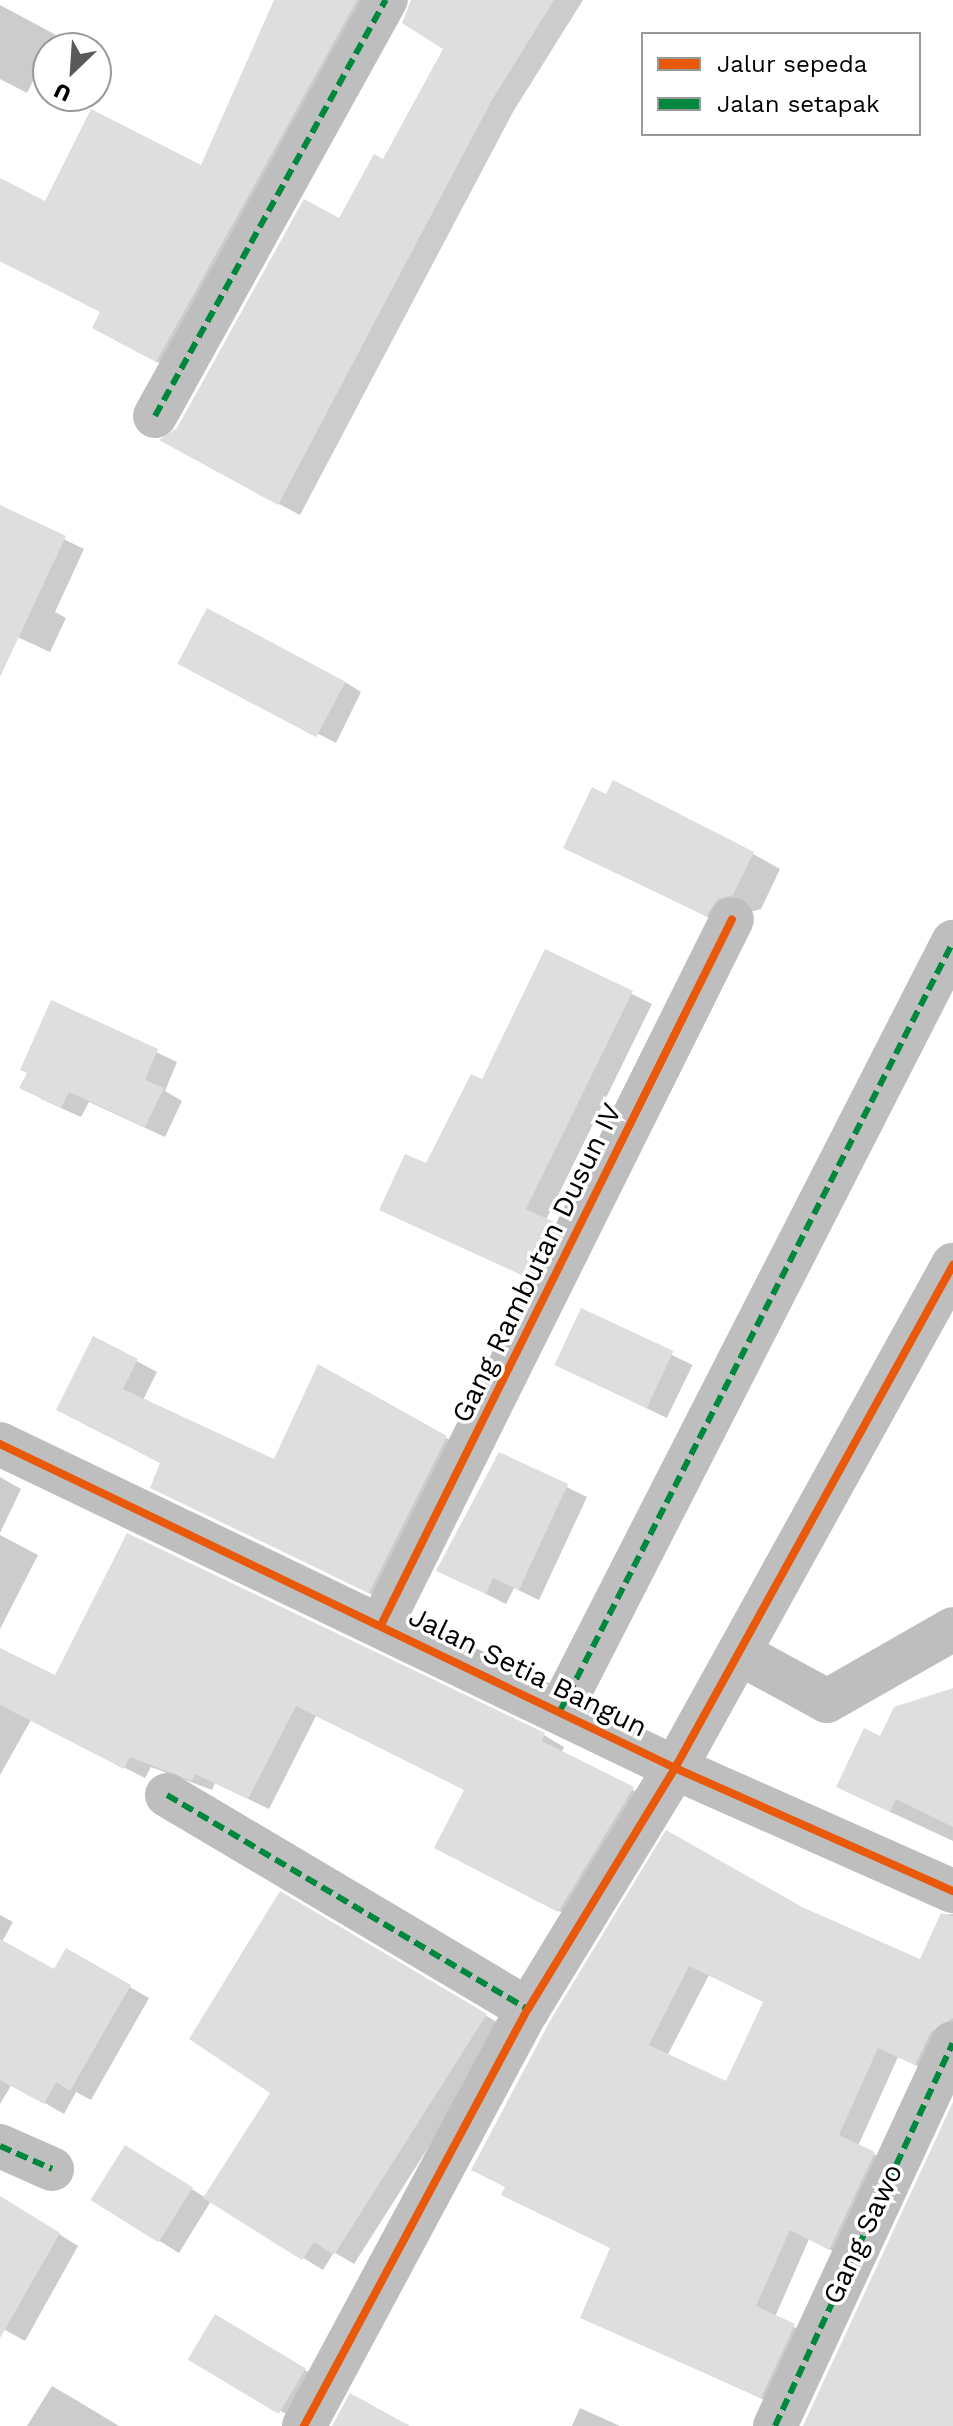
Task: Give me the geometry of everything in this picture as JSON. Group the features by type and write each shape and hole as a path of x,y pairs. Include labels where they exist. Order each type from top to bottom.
{"street":[{"path":"155,416 386,0"},
{"name":"Gang Rambutan Dusun IV","path":"381,1625 732,919"},
{"path":"560,1711 953,942"},
{"path":"304,2426 528,2009 675,1768 953,1265"},
{"name":"Jalan Setia Bangun","path":"0,1444 675,1768 953,1891"},
{"path":"739,1653 827,1701 953,1629"},
{"path":"167,1795 528,2009"},
{"name":"Gang Sawo","path":"775,2426 953,2043"},
{"path":"0,2146 52,2169"}],"building":[{"path":"274,0 357,0 156,362 92,328 100,312 0,261 0,178 45,201 90,112 97,112 201,165"},
{"path":"411,0 554,0 492,100 278,505 159,440 177,428 304,199 339,218 374,154 383,159 443,49 402,23"},
{"path":"0,505 66,536 0,677"},
{"path":"207,608 346,682 316,737 177,664"},
{"path":"613,780 754,852 733,895 718,899 706,916 563,848 592,787 606,794"},
{"path":"545,949 633,991 526,1209 554,1222 526,1277 379,1210 405,1154 426,1163 471,1074 482,1079"},
{"path":"51,1000 158,1049 145,1080 164,1088 145,1127 69,1092 61,1108 19,1088 27,1073 20,1070"},
{"path":"581,1308 673,1351 647,1408 554,1365"},
{"path":"93,1336 138,1359 123,1389 274,1459 318,1364 447,1436 369,1593 150,1488 160,1463 56,1410"},
{"path":"499,1452 568,1484 519,1590 493,1578 486,1594 436,1571"},
{"path":"127,1533 545,1733 542,1741 634,1787 558,1912 434,1848 464,1790 296,1706 248,1799 195,1774 192,1781 130,1757 124,1769 0,1705 0,1648 55,1675"},
{"path":"953,1688 953,1827 896,1799 890,1812 836,1787 864,1728 880,1736 894,1707"},
{"path":"666,1830 802,1907 920,1959 941,1913 953,1916 953,2018 931,2032 915,2065 878,2048 839,2135 875,2152 829,2250 790,2230 756,2306 795,2324 761,2398 580,2318 610,2248 501,2195 505,2187 471,2170 550,2021","holes":["689,1966 763,2002 726,2081 649,2045"]},
{"path":"280,1891 487,2014 334,2255 314,2242 302,2260 203,2198 270,2093 189,2039"},
{"path":"0,1939 54,1969 66,1948 131,1985 70,2091 56,2082 44,2104 0,2080"},
{"path":"953,2102 953,2426 803,2426"},
{"path":"125,2145 193,2187 158,2243 91,2200"},
{"path":"0,2196 60,2233 0,2338"},
{"path":"215,2314 306,2369 279,2414 188,2359"},
{"path":"350,2393 410,2426 332,2426"}],"marked path":[{"path":"155,416 386,0"},
{"path":"560,1711 953,942"},
{"path":"167,1795 528,2009"},
{"path":"775,2426 953,2043"},
{"path":"0,2146 52,2169"}],"cycle path":[{"path":"381,1625 732,919"},
{"path":"304,2426 528,2009 675,1768 953,1265"},
{"path":"0,1444 675,1768 953,1891"}]}
